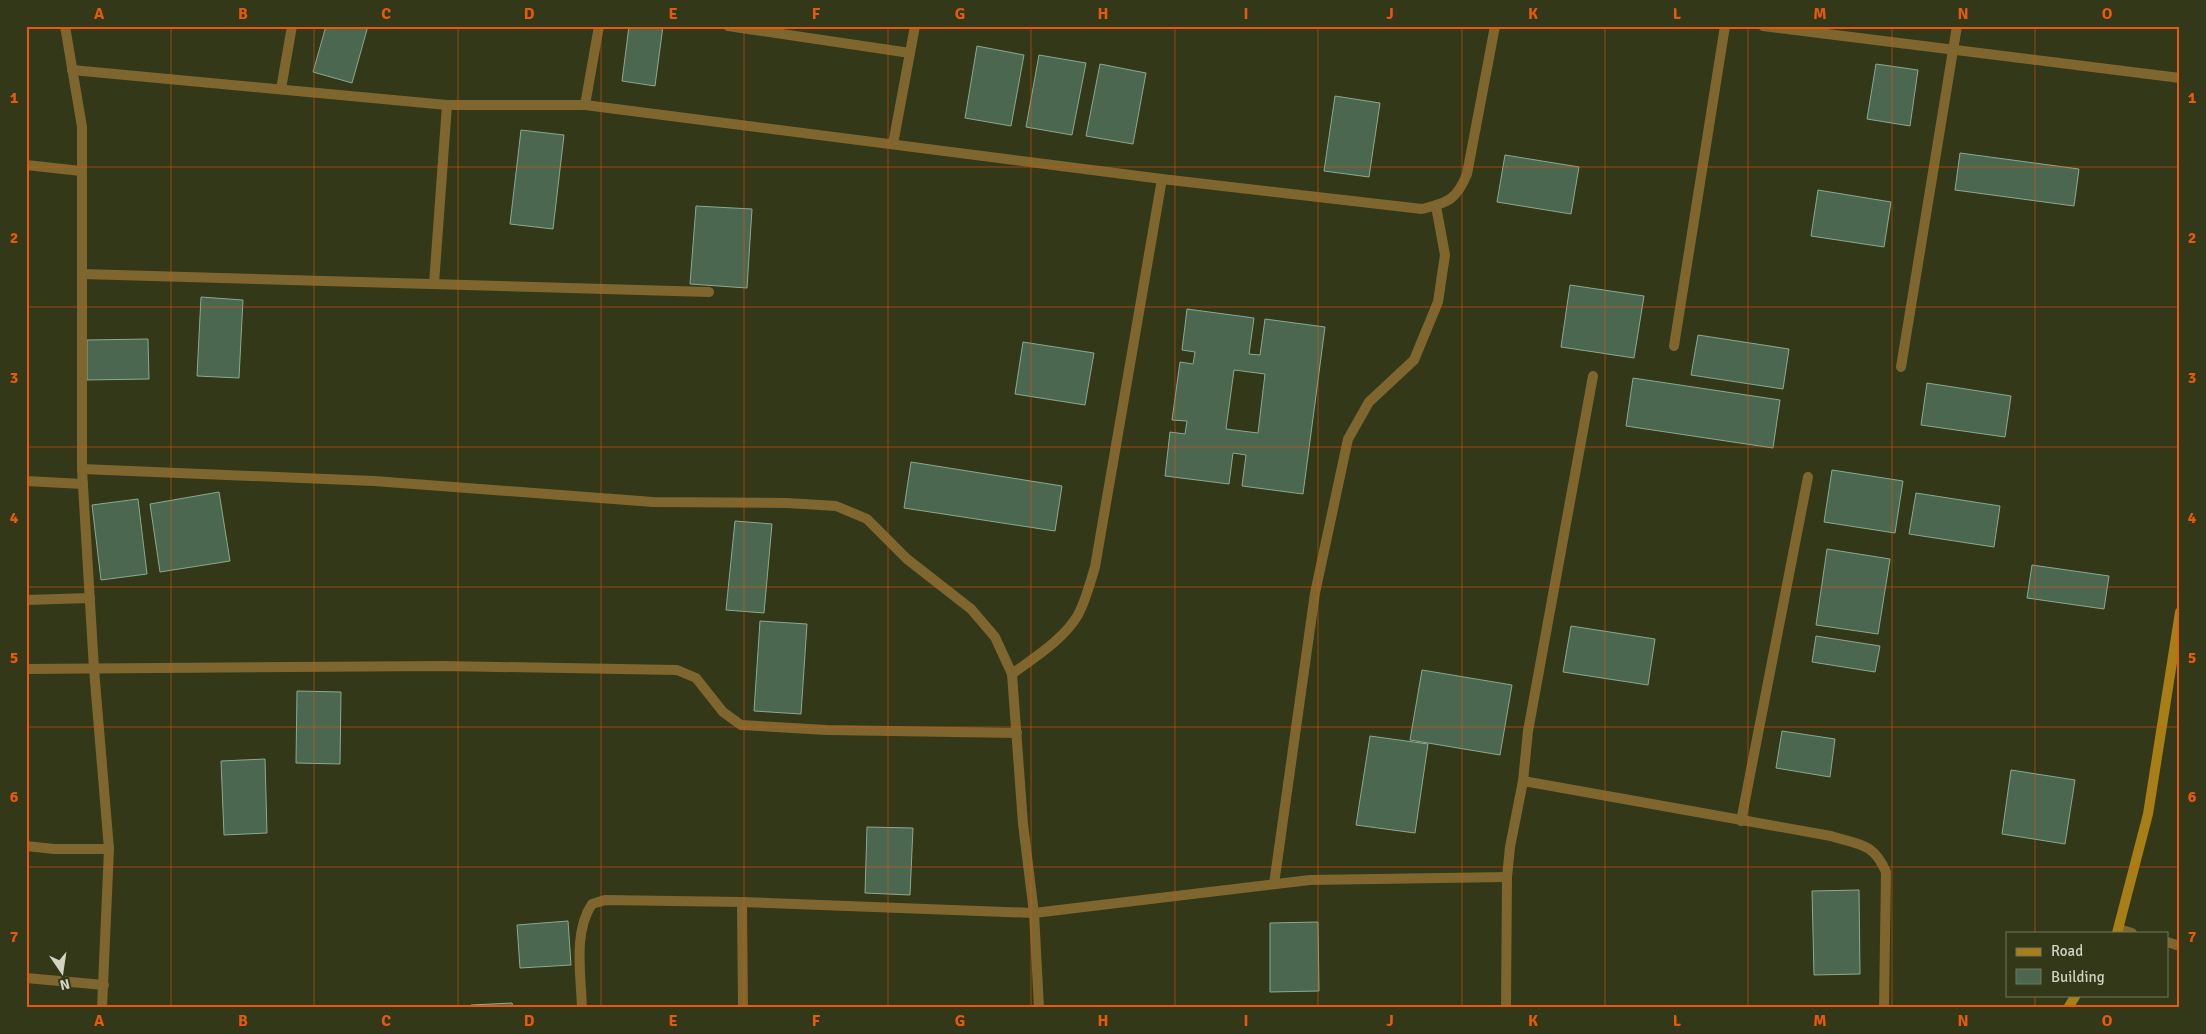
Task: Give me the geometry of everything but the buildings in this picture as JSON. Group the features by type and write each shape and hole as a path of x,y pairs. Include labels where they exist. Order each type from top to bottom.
{"main road":[{"path":"2118,931 2148,814 2180,612"},
{"path":"2068,1008 2075,996"}],"street":[{"path":"64,26 82,127 82,470 94,669 109,849 102,1008"},
{"path":"281,90 292,26"},
{"path":"584,105 599,26"},
{"path":"728,26 910,53"},
{"path":"893,144 914,26"},
{"path":"72,70 448,105 584,105 1162,179 1422,209 1449,201 1461,190 1467,174 1495,26"},
{"path":"1674,346 1725,26"},
{"path":"1763,26 2180,78"},
{"path":"1901,367 1957,26"},
{"path":"434,284 448,105"},
{"path":"26,165 81,171"},
{"path":"1012,674 1064,633 1077,616 1095,568 1162,179"},
{"path":"1274,884 1315,593 1348,439 1369,402 1414,360 1438,302 1445,255 1436,206"},
{"path":"82,274 709,292"},
{"path":"1506,1008 1507,877 1510,847 1523,781 1528,731 1593,376"},
{"path":"82,470 374,481 653,502 836,506 867,520 907,560 971,609 994,637 1012,674 1023,824 1034,913 1039,1008"},
{"path":"1741,821 1808,477"},
{"path":"26,481 83,484"},
{"path":"26,600 90,598"},
{"path":"26,670 444,666 677,670 696,678 723,712 741,725 827,730 1017,733"},
{"path":"1523,781 1831,836 1869,848 1880,857 1886,872 1884,1008"},
{"path":"26,846 54,849 109,849"},
{"path":"582,1008 580,950 585,914 592,904 604,900 742,902 1034,913 1310,880 1507,877"},
{"path":"742,902 743,1008"},
{"path":"2168,942 2180,946"},
{"path":"26,978 104,985"}]}
